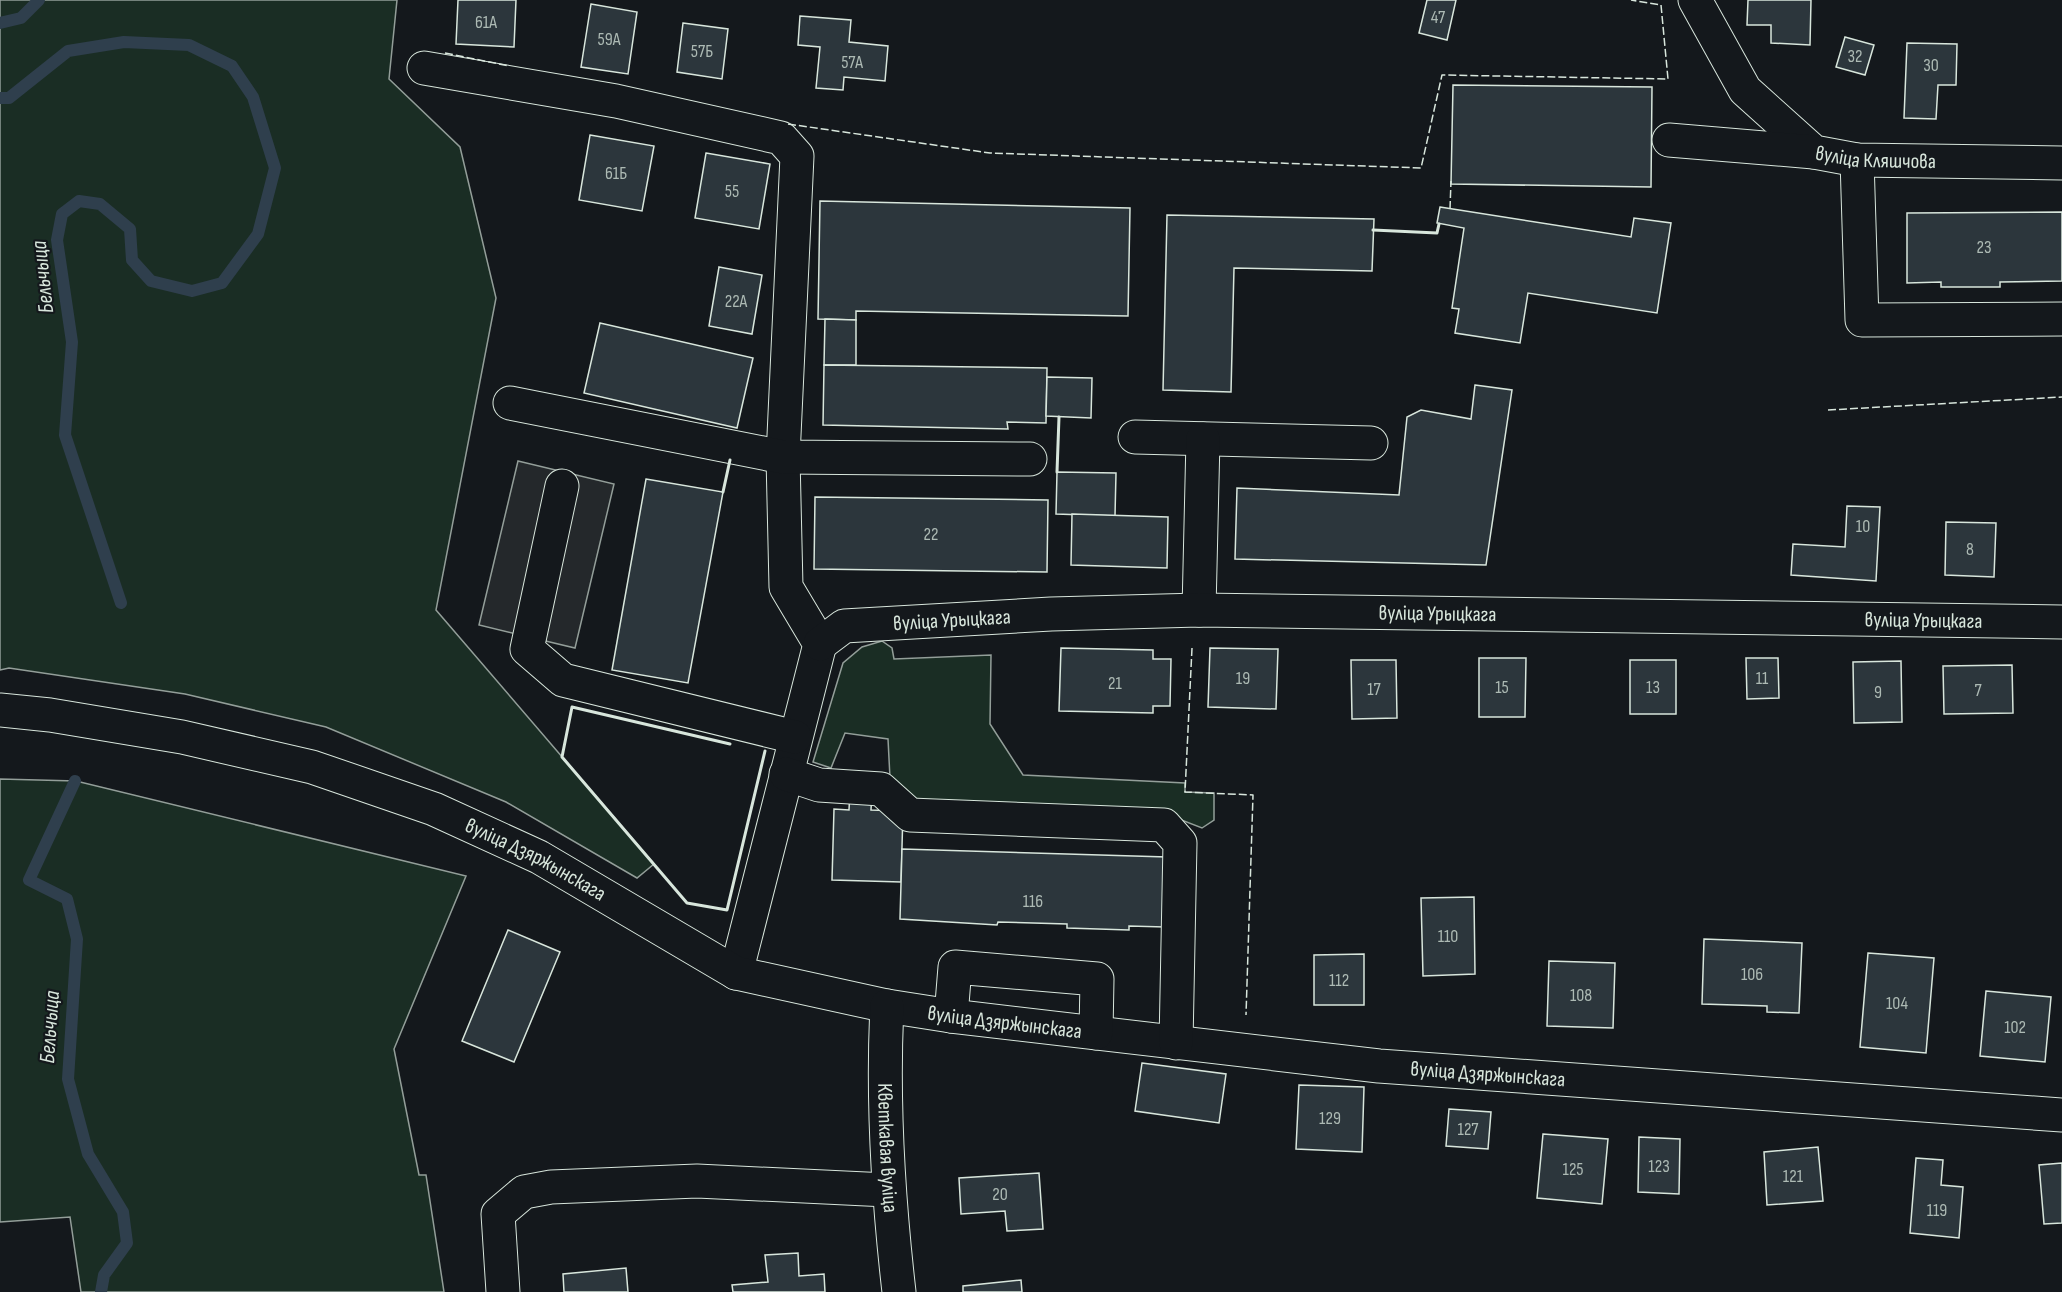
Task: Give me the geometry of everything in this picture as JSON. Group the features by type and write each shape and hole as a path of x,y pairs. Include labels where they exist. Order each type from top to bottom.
{"street":[{"name":"вуліца Кляшчова","path":"1695,0 1745,90 1814,153 1857,160 2062,163"},
{"path":"424,68 616,101 781,138 797,156 783,457 786,587 820,644 736,973"},
{"path":"1669,140 1814,153"},
{"path":"1857,160 1862,320 2062,319"},
{"path":"510,403 783,457 1030,459"},
{"path":"1135,437 1371,443"},
{"path":"1199,610 1203,439"},
{"path":"562,486 527,649 562,680 795,737"},
{"name":"вуліца Урыцкага","path":"820,644 844,626 1051,614 1199,610 2062,622"},
{"name":"вуліца Дзяржынскага","path":"0,710 50,715 203,742 312,767 434,809 539,857 736,973 887,1006 951,1016 1379,1066 2062,1115"},
{"path":"786,774 819,785 881,789 910,815 1164,825 1180,843 1176,1043"},
{"path":"951,1016 955,967 1097,979 1096,1033"},
{"name":"Кветкавая вуліца","path":"887,1006 884,1064 887,1190 899,1292"},
{"path":"503,1292 498,1214 524,1192 551,1187 697,1181 887,1190"}],"green space":[{"path":"0,0 397,0 389,79 460,147 496,298 436,610 654,864 637,878 506,802 326,727 185,694 9,668 0,670"},
{"path":"882,641 892,648 894,659 991,655 990,724 1023,775 1185,783 1185,792 1214,793 1214,820 1202,828 1166,814 917,806 890,778 888,739 845,733 831,768 813,762 843,663 862,647"},
{"path":"0,779 76,781 466,876 394,1049 419,1175 426,1175 444,1292 81,1292 70,1217 0,1222"}],"shaded area":[{"path":"518,461 614,484 575,648 479,625"}],"building":[{"path":"458,0 516,0 514,47 456,44"},
{"path":"1427,0 1456,0 1447,40 1419,33"},
{"path":"1748,0 1811,0 1810,45 1771,43 1771,25 1747,25"},
{"path":"591,4 637,12 628,74 581,67"},
{"path":"800,16 851,20 849,42 888,46 885,81 844,77 843,90 816,88 820,47 798,45"},
{"path":"683,23 728,29 722,79 677,72"},
{"path":"1845,37 1874,45 1865,75 1836,67"},
{"path":"1907,43 1957,44 1956,85 1938,85 1936,119 1904,118"},
{"path":"1453,85 1652,87 1651,187 1451,184"},
{"path":"590,135 654,146 642,211 579,200"},
{"path":"706,153 770,164 759,229 695,218"},
{"path":"820,201 1130,208 1128,316 856,311 856,320 818,319"},
{"path":"1440,207 1631,237 1634,218 1671,223 1657,313 1528,293 1520,343 1455,333 1459,309 1452,308 1464,228 1437,223"},
{"path":"2062,212 2062,281 2000,282 2000,287 1941,287 1941,282 1907,283 1907,213"},
{"path":"1167,215 1374,219 1372,271 1234,268 1231,392 1163,390"},
{"path":"719,267 762,275 752,334 709,326"},
{"path":"825,319 856,320 856,365 824,365"},
{"path":"600,323 753,358 737,428 584,393"},
{"path":"824,365 1047,368 1046,423 1007,422 1008,429 823,425"},
{"path":"1047,377 1092,378 1091,418 1046,416"},
{"path":"1475,385 1512,390 1486,565 1235,559 1237,488 1399,495 1407,417 1421,410 1471,419"},
{"path":"1057,472 1116,473 1115,516 1056,514"},
{"path":"646,479 723,492 688,683 612,670"},
{"path":"815,497 1048,500 1047,572 814,569"},
{"path":"1847,506 1880,507 1876,581 1791,575 1793,544 1845,547"},
{"path":"1072,514 1168,517 1167,568 1071,565"},
{"path":"1946,522 1996,523 1994,577 1945,575"},
{"path":"1061,648 1153,650 1153,659 1171,659 1170,706 1153,706 1153,713 1059,711"},
{"path":"1210,648 1278,649 1276,709 1208,707"},
{"path":"1479,658 1526,658 1525,717 1479,717"},
{"path":"1746,658 1778,658 1779,698 1747,699"},
{"path":"1351,660 1396,660 1397,718 1352,719"},
{"path":"1630,660 1676,660 1676,714 1630,714"},
{"path":"1901,661 1902,722 1854,723 1853,662"},
{"path":"2012,665 2013,713 1944,714 1943,666"},
{"path":"850,790 872,791 871,810 903,811 901,882 832,880 834,809 849,810"},
{"path":"902,849 1167,857 1165,927 1129,926 1129,930 1067,928 1067,924 998,922 997,925 900,919"},
{"path":"1474,897 1475,974 1423,976 1421,898"},
{"path":"508,930 560,952 514,1062 462,1041"},
{"path":"1704,939 1802,943 1799,1013 1767,1012 1767,1006 1702,1004"},
{"path":"1868,953 1934,958 1926,1053 1860,1047"},
{"path":"1364,954 1364,1005 1314,1005 1314,955"},
{"path":"1549,961 1615,963 1613,1028 1547,1026"},
{"path":"1986,991 2051,997 2045,1062 1980,1056"},
{"path":"1142,1063 1226,1074 1219,1123 1135,1111"},
{"path":"1299,1085 1364,1087 1362,1152 1296,1149"},
{"path":"1449,1109 1491,1112 1488,1149 1446,1146"},
{"path":"1543,1134 1608,1139 1602,1204 1537,1198"},
{"path":"1639,1137 1680,1139 1679,1194 1638,1192"},
{"path":"1818,1147 1823,1201 1767,1205 1764,1152"},
{"path":"1916,1158 1943,1160 1941,1185 1963,1187 1959,1238 1910,1233"},
{"path":"2062,1163 2062,1223 2044,1224 2039,1165"},
{"path":"1039,1173 1043,1229 1007,1231 1005,1211 961,1214 959,1178"},
{"path":"798,1253 799,1276 824,1274 825,1292 733,1292 732,1285 768,1282 765,1255"},
{"path":"626,1268 628,1292 564,1292 563,1274"},
{"path":"1021,1280 1022,1292 963,1292 963,1286"}],"waterway":[{"name":"Бельчыца","path":"0,23 21,18 39,0"},
{"name":"Бельчыца","path":"0,98 9,98 68,51 124,42 189,45 232,66 253,97 275,168 258,234 222,283 192,291 151,281 132,260 130,229 100,204 79,201 62,214 57,240 72,342 65,435 121,603"},
{"name":"Бельчыца","path":"75,781 29,880 67,899 77,939 68,1079 88,1154 123,1212 127,1243 104,1275 101,1292"}],"fence":[{"path":"788,124 990,153 1421,168 1442,75 1668,79 1661,5 1631,0"},
{"path":"445,53 509,66"},
{"path":"1450,209 1451,181"},
{"path":"1828,410 2062,397"},
{"path":"1192,648 1185,792 1253,795 1246,1015"}],"wall":[{"path":"1373,230 1437,233 1439,224"},
{"path":"1057,472 1059,417"},
{"path":"723,492 730,460"},
{"path":"730,744 572,707 562,757 687,903 727,910 765,751"}]}
